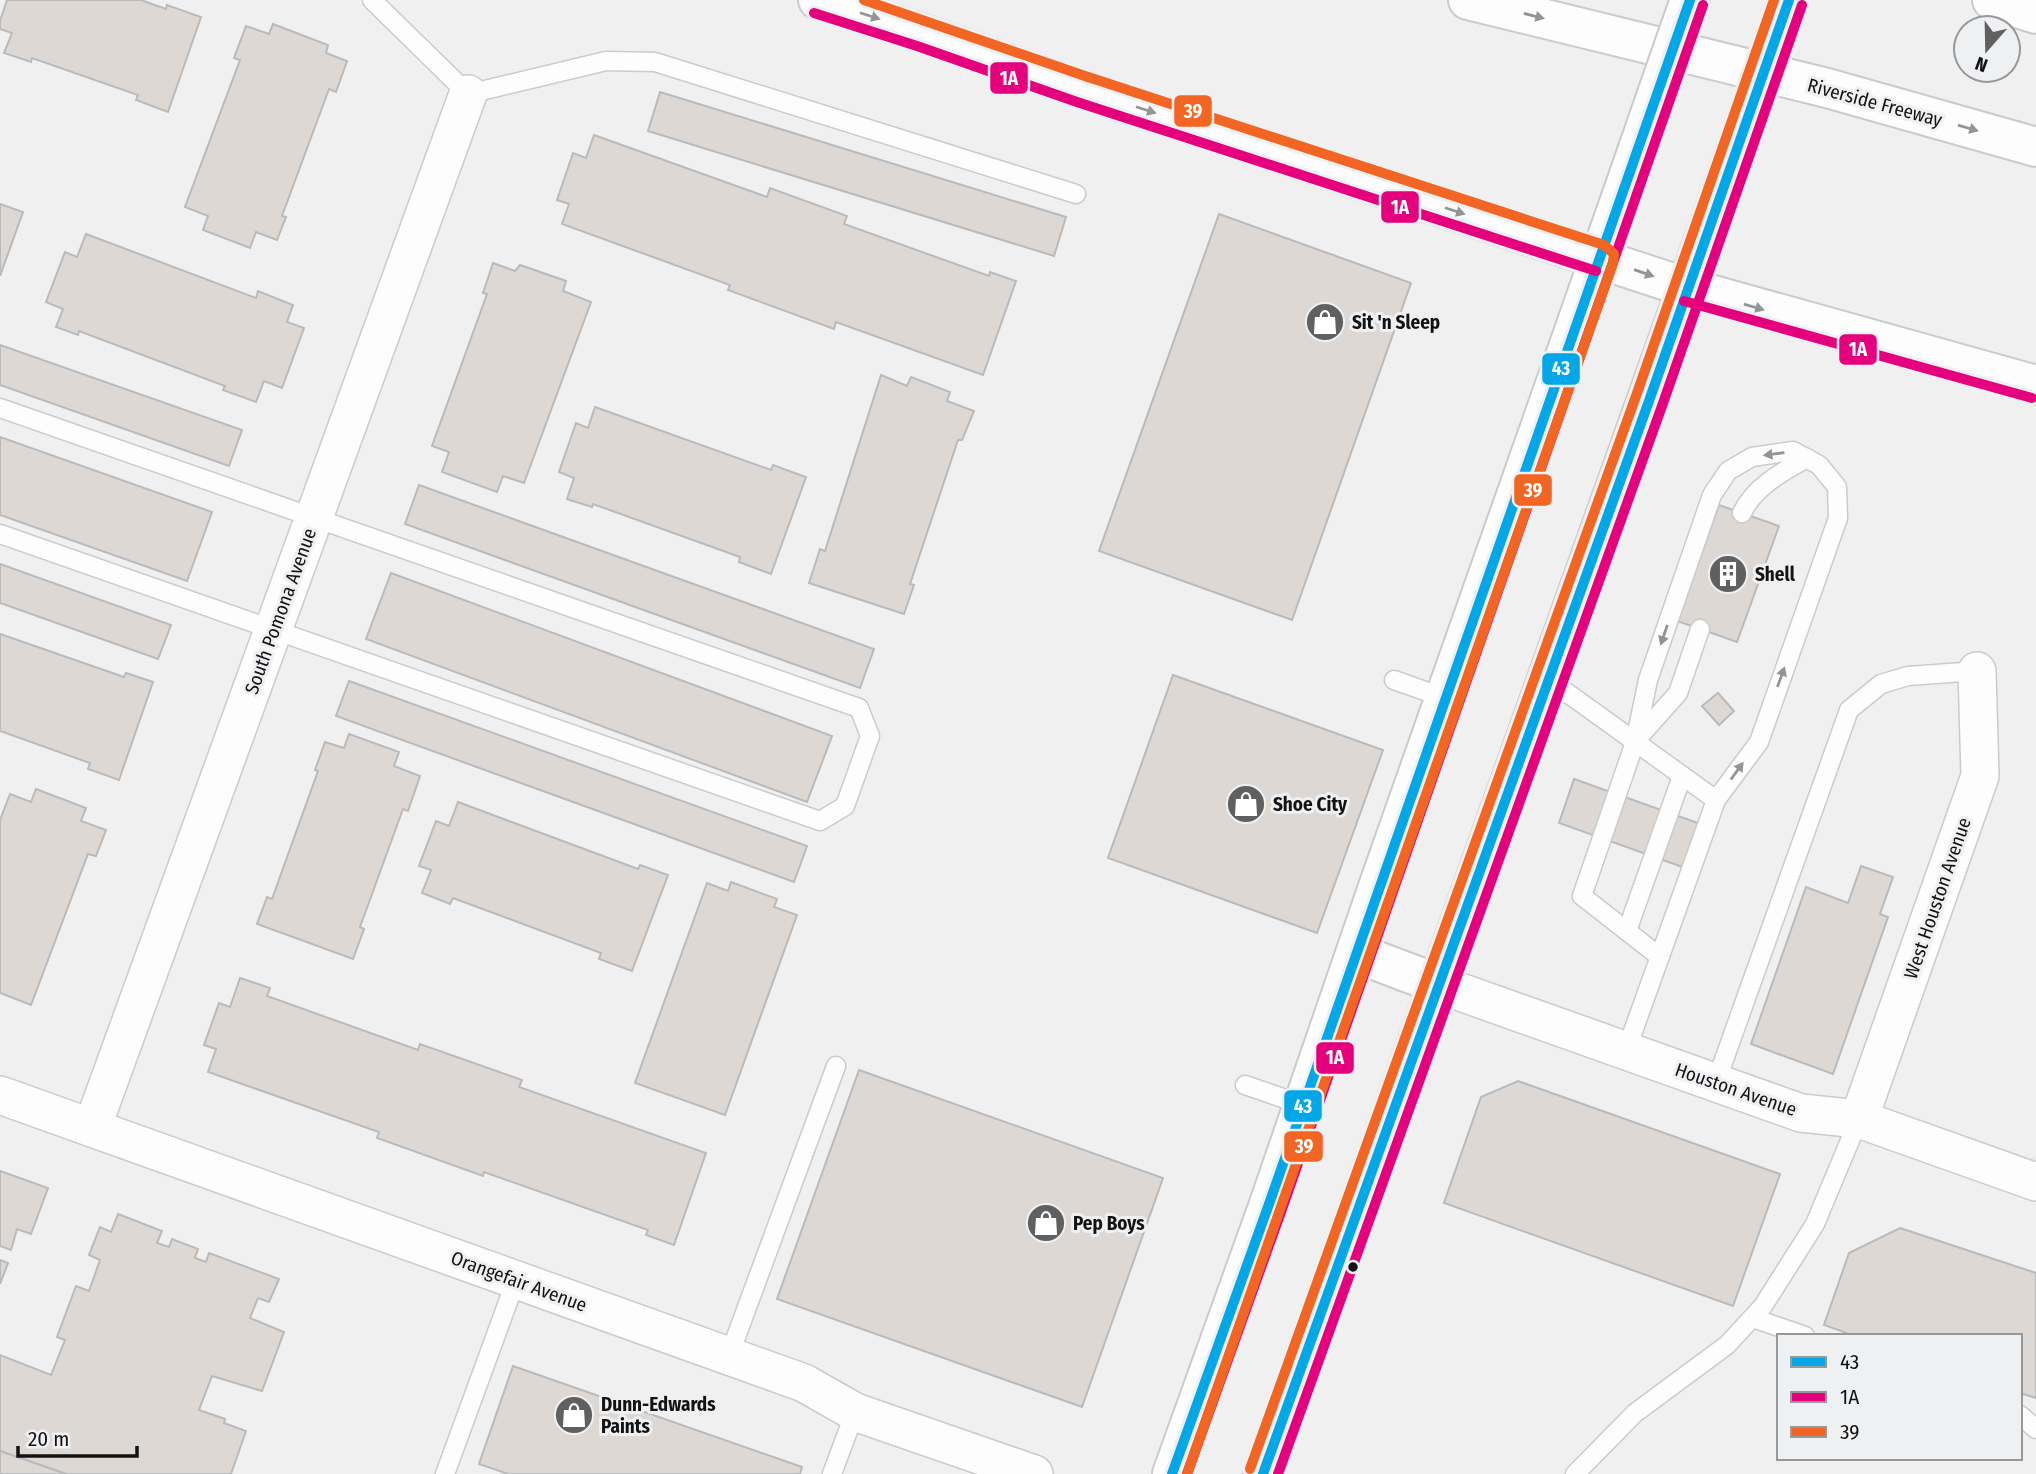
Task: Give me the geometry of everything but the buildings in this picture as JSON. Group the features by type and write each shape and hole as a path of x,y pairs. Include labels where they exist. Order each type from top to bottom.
{"main road":[{"path":"818,0 1688,288 2036,385"},
{"name":"Riverside Freeway","path":"1468,0 1827,88 2036,147"},
{"path":"1172,1474 1690,0"},
{"path":"1263,1474 1789,0"},
{"path":"1992,0 2036,14"},
{"path":"1356,953 1438,984"}],"street":[{"name":"South Pomona Avenue","path":"92,1128 468,94"},
{"name":"West Houston Avenue","path":"1859,1119 1980,776 1977,671"},
{"name":"Houston Avenue","path":"1438,984 1801,1113 1859,1119 2036,1182"},
{"name":"Orangefair Avenue","path":"0,1095 804,1383 855,1412 1034,1474"}],"lane":[{"path":"372,0 468,94 606,61 656,62 1076,194"},
{"path":"0,408 859,708 870,736 845,806 820,821 0,534"},
{"path":"1626,1051 1660,957 1716,800 1759,741 1838,518 1836,487 1819,465 1793,452 1752,457 1728,471 1712,495 1648,680 1635,742 1582,895 1660,957"},
{"path":"1742,513 1748,501 1779,474 1807,458"},
{"path":"1635,742 1678,693 1700,629"},
{"path":"1716,1082 1849,710 1881,684 1908,676 1977,671"},
{"path":"1548,679 1716,800"},
{"path":"1394,680 1445,698"},
{"path":"1627,931 1682,776"},
{"path":"729,1356 836,1066"},
{"path":"1245,1085 1303,1105"},
{"path":"1576,1474 1635,1413 1727,1345 1763,1306 1815,1224 1859,1119"},
{"path":"445,1474 516,1280"},
{"path":"1753,1318 1799,1334"},
{"path":"832,1474 855,1412"},
{"path":"2022,1417 2036,1429"}],"transit line":[{"name":"39","path":"864,0 1085,76 1604,245 1614,254 1187,1474"},
{"name":"43","path":"1172,1474 1690,0"},
{"name":"39","path":"1250,1469 1636,396 1774,0"},
{"name":"43","path":"1263,1474 1649,401 1789,0"},
{"name":"1A","path":"1187,1474 1703,5"},
{"name":"1A","path":"1278,1474 1662,406 1802,5"},
{"name":"1A","path":"814,13 1077,102 1596,271"},
{"name":"1A","path":"1684,301 2032,398"}],"place":[{"name":"Sit 'n Sleep","path":"1325,322"},
{"name":"Shell","path":"1728,574"},
{"name":"Shoe City","path":"1246,804"},
{"name":"Pep Boys","path":"1046,1223"},
{"name":"Dunn-Edwards Paints","path":"574,1415"}]}
